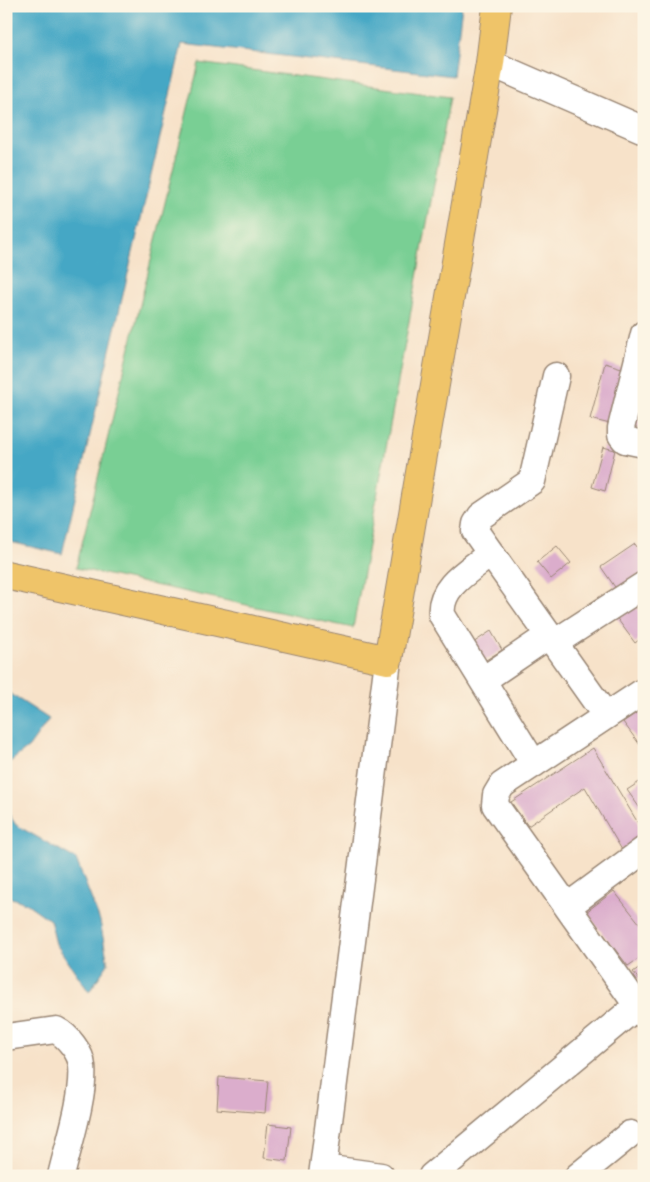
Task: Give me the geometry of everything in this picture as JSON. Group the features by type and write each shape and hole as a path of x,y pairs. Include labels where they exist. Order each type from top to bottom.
{"main road":[{"path":"6,575 388,660 490,63 497,6"}],"street":[{"path":"490,63 644,130"},
{"path":"644,334 621,428 621,435 625,440 644,444"},
{"path":"556,376 532,481 481,516 476,524 475,531 606,716"},
{"path":"490,554 444,594 440,604 442,615 534,764"},
{"path":"482,680 644,585"},
{"path":"381,1176 322,1172 388,660"},
{"path":"432,1176 641,1011 495,805 496,795 502,786 644,691"},
{"path":"568,906 644,850"},
{"path":"6,1037 56,1030 64,1034 71,1042 82,1064 82,1081 60,1176"},
{"path":"578,1176 630,1134"}],"green space":[{"path":"199,63 450,97 353,628 76,568"}],"water":[{"path":"6,6 462,6 453,76 182,44 62,554 6,541"},
{"path":"6,691 49,719 29,747 6,765"},
{"path":"6,810 16,825 76,859 100,921 108,964 89,992 56,944 50,920 26,903 6,896"}],"building":[{"path":"605,363 625,369 610,424 590,419"},
{"path":"637,398 644,400 644,430 630,427"},
{"path":"603,447 615,450 605,491 592,487"},
{"path":"635,544 644,557 644,572 617,590 601,567"},
{"path":"557,546 571,563 551,579 537,562"},
{"path":"631,600 644,618 644,636 635,643 613,613"},
{"path":"491,631 502,650 478,665 467,647"},
{"path":"644,708 644,749 643,749 623,722"},
{"path":"593,748 644,833 644,837 622,850 585,787 528,826 511,802"},
{"path":"644,779 644,814 627,790"},
{"path":"614,891 644,929 644,955 628,966 586,912"},
{"path":"644,964 644,986 633,972"},
{"path":"219,1077 268,1081 265,1113 217,1109"},
{"path":"268,1124 291,1127 287,1161 264,1158"}]}
